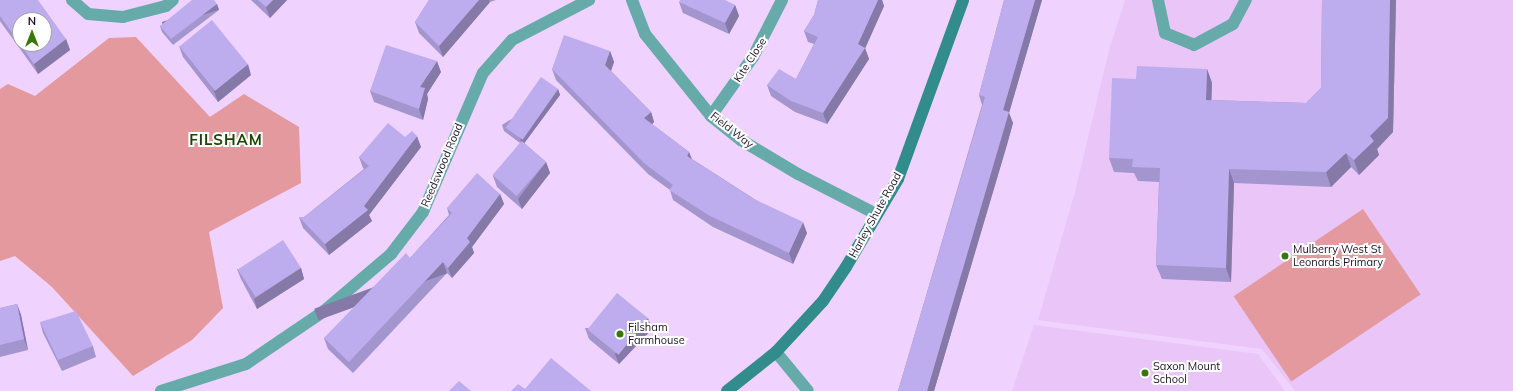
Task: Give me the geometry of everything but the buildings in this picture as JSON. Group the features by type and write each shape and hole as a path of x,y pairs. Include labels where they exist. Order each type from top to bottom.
{"main road":[{"name":"Harley Shute Road","path":"727,391 776,352 823,301 898,179 963,0"}],"street":[{"path":"72,0 88,14 124,17 166,6 173,0"},
{"name":"Reedswood Road","path":"161,391 246,364 324,311 391,254 423,212 483,73 512,40 589,0"},
{"name":"Field Way","path":"632,0 645,34 711,116 741,140 785,166 876,214"},
{"name":"Kite Close","path":"711,116 753,57 782,0"},
{"path":"1158,0 1165,33 1194,45 1233,24 1246,0"},
{"path":"776,352 808,391"}],"shaded area":[{"name":"Mulberry West St Leonards Primary","path":"1125,0 1513,0 1513,391 1295,391 1262,349 1038,320 1075,192 1109,50"},
{"path":"136,37 210,117 244,94 299,127 301,183 209,232 223,308 192,340 133,376 52,287 15,256 0,261 0,89 8,84 35,96 109,38"},
{"path":"1363,209 1421,294 1291,382 1234,296"},
{"name":"Saxon Mount School","path":"1034,325 1258,354 1285,391 1012,391"}],"place":[{"name":"Mulberry West St Leonards Primary","path":"1285,256"},
{"name":"Filsham Farmhouse","path":"620,334"},
{"name":"Saxon Mount School","path":"1145,373"}],"district":[{"name":"FILSHAM","path":"226,140"}]}
